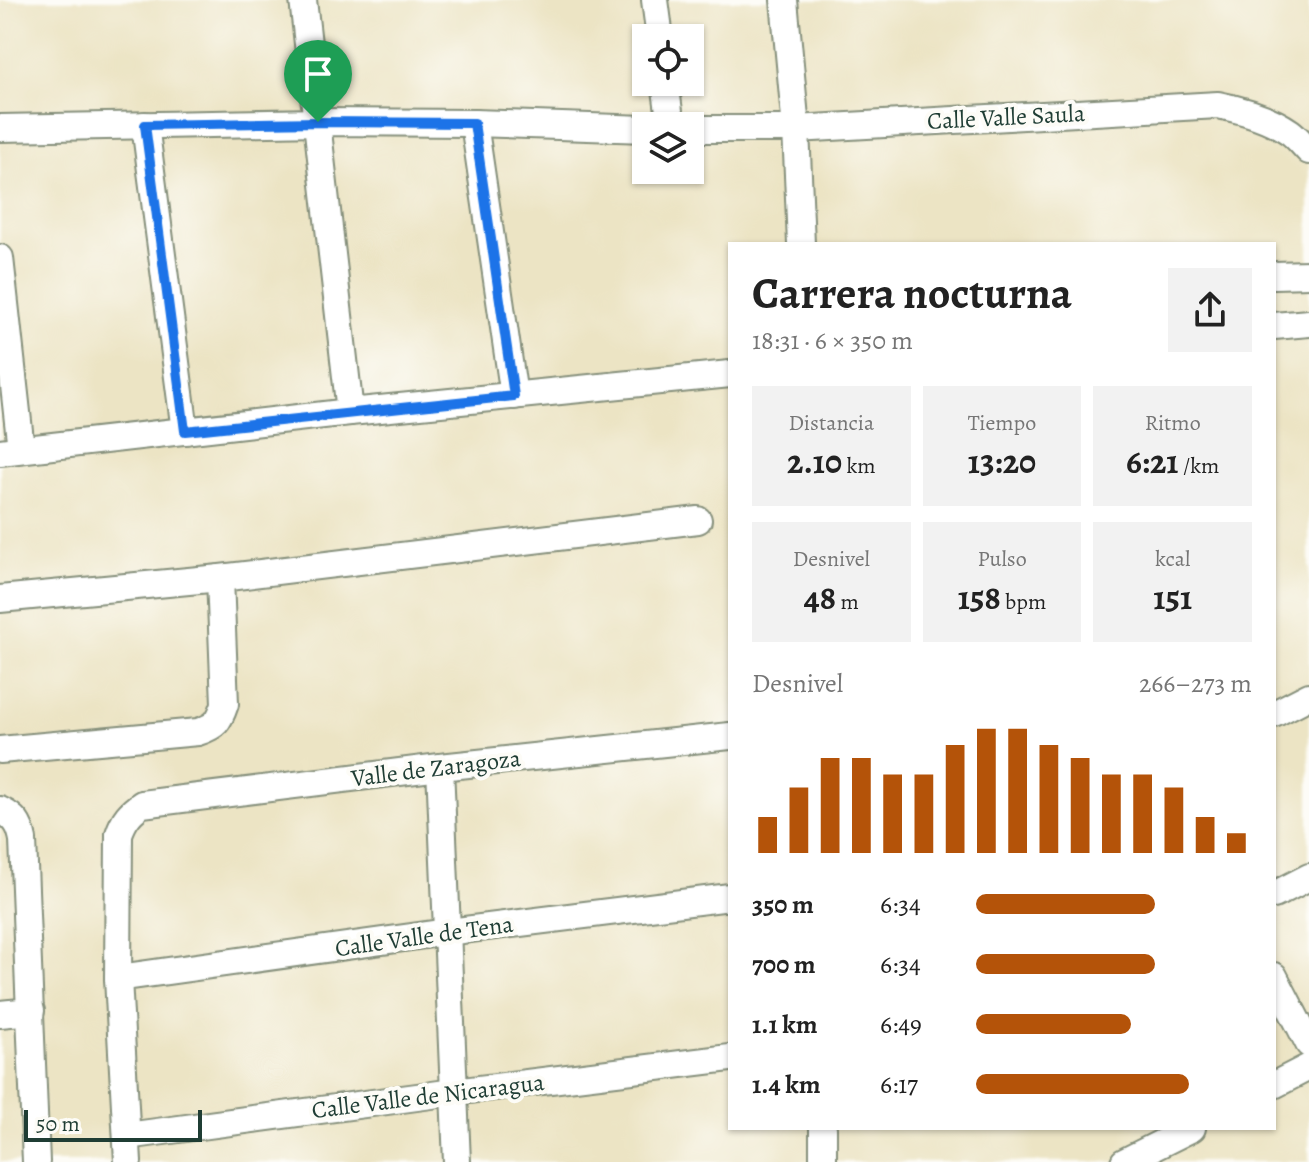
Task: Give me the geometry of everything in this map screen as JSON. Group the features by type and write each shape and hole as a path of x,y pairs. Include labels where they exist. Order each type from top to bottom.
{"street":[{"path":"303,0 350,412"},
{"path":"655,0 658,24"},
{"path":"784,0 796,129 801,242"},
{"name":"Calle Valle Saula","path":"704,129 796,129 1218,105 1243,110 1267,120 1290,133 1309,151"},
{"path":"0,128 318,122 632,129"},
{"path":"474,123 514,396"},
{"path":"145,125 185,431"},
{"path":"0,258 11,451 350,412 728,374"},
{"path":"1276,275 1309,274"},
{"path":"1276,326 1309,323"},
{"path":"0,599 220,578 698,520"},
{"path":"0,750 198,732 211,728 220,719 225,704 220,578"},
{"path":"1276,713 1309,696"},
{"name":"Valle de Zaragoza","path":"118,978 119,834 129,813 142,804 440,767 728,736"},
{"path":"440,767 457,1162"},
{"path":"0,810 12,815 20,825 23,840 36,1162"},
{"path":"1276,894 1309,877"},
{"name":"Calle Valle de Tena","path":"118,978 447,932 728,897"},
{"path":"118,978 128,1149"},
{"path":"1276,980 1309,1044"},
{"path":"0,1014 31,1011"},
{"name":"Calle Valle de Nicaragua","path":"128,1149 454,1092 728,1058"},
{"path":"1276,1084 1309,1067"},
{"path":"823,1130 823,1162"},
{"path":"1124,1162 1188,1130"}],"route":[{"path":"318,122 474,123 514,396 185,431 145,125 318,122"}]}
